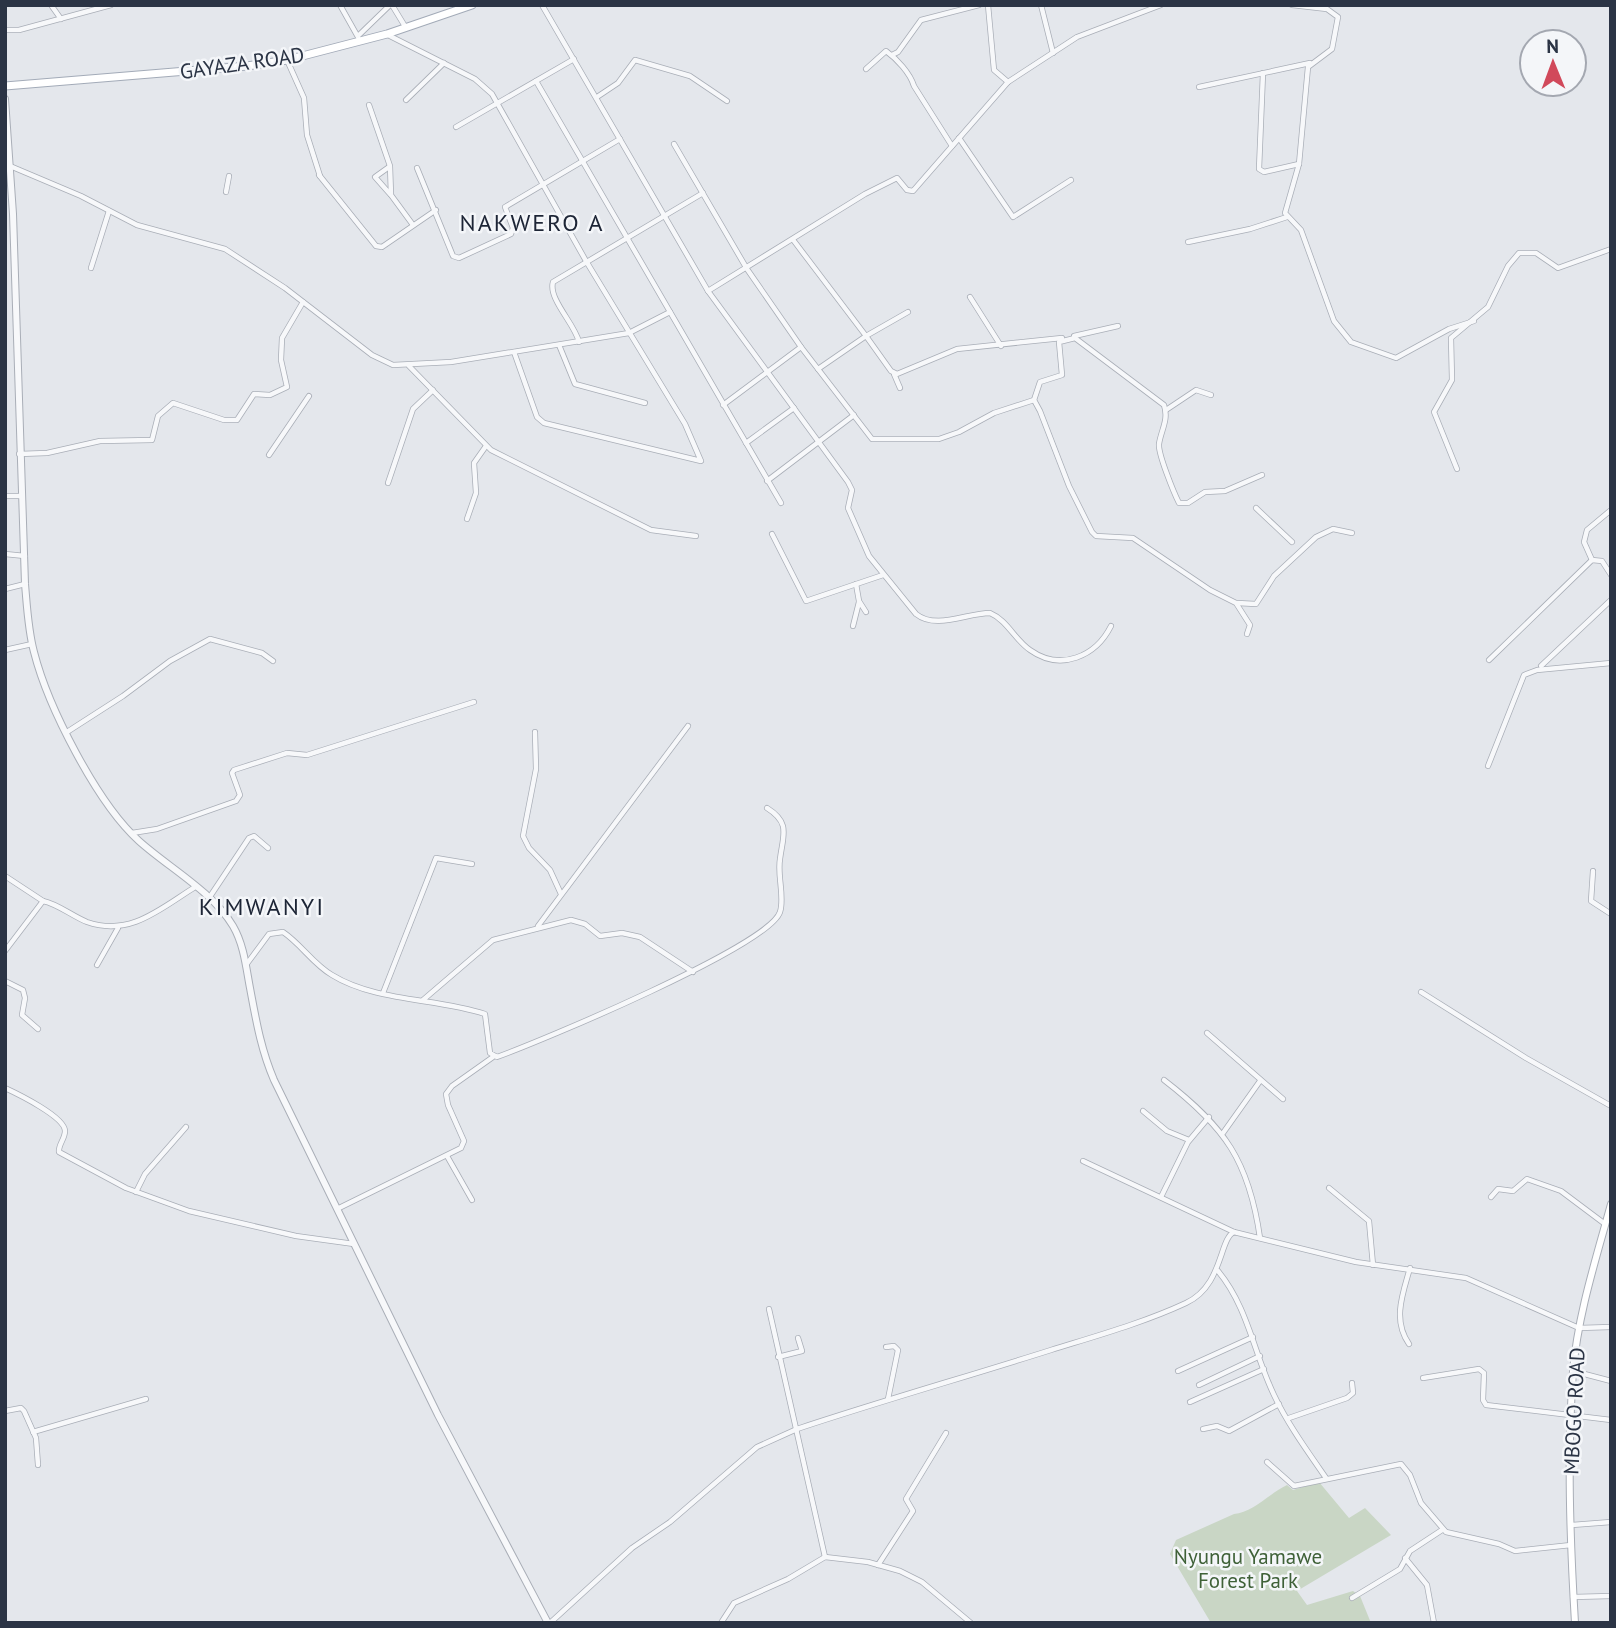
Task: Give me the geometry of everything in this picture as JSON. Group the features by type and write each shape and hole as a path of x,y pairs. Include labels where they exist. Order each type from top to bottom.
{"main road":[{"name":"GAYAZA ROAD","path":"5,86 236,67 287,60 358,38 406,29 472,5"},
{"name":"MBOGO ROAD","path":"1575,1623 1570,1415 1573,1371 1579,1328 1611,1204"}],"street":[{"path":"51,5 61,19"},
{"path":"5,30 61,19 111,5"},
{"path":"340,5 358,38 391,5 406,29"},
{"path":"542,5 666,215 708,292 852,490 847,503 849,513 869,556 923,619 946,621 990,613 1030,650 1055,660 1093,652 1103,642 1111,626"},
{"path":"891,55 898,52 921,20 979,5"},
{"path":"988,5 993,70 1008,82"},
{"path":"1041,5 1053,53"},
{"path":"708,292 794,241 865,194 897,178 907,190 913,191 1008,82 1092,30 1161,5"},
{"path":"1199,87 1311,63 1332,50 1338,17 1327,9 1292,5"},
{"path":"387,34 475,79 492,94 586,261 685,424 701,462 544,423 537,417 514,352"},
{"path":"866,69 886,51 891,55 910,75 952,146"},
{"path":"456,127 574,59"},
{"path":"287,60 304,98 307,135 320,176 376,246 382,247 436,210"},
{"path":"597,97 618,83 635,60 690,76 727,101"},
{"path":"406,100 444,63"},
{"path":"1287,217 1299,164 1304,94 1311,63"},
{"path":"1263,73 1259,169 1264,172 1299,164"},
{"path":"536,81 781,503"},
{"path":"5,99 26,584 32,644 44,687 102,795 131,833 208,898 235,929 246,965 260,1041 268,1066 465,1469 549,1623 632,1548 670,1522 757,1447 797,1429 888,1399 1153,1317 1195,1298 1218,1271 1224,1242 1234,1232"},
{"path":"369,105 390,166 391,195"},
{"path":"959,138 1013,217 1071,180"},
{"path":"417,168 453,256 459,258 511,234 513,228 505,207 620,139"},
{"path":"674,144 747,268 801,347 872,439 929,440 959,432 994,413 1034,400"},
{"path":"10,166 153,231 225,249 303,302 381,361 408,365 579,342 629,333 670,312"},
{"path":"390,166 375,177 413,225"},
{"path":"226,192 229,176"},
{"path":"579,342 552,285 586,261 703,193"},
{"path":"91,268 108,211"},
{"path":"1188,242 1250,229 1287,217"},
{"path":"1287,217 1301,230 1334,321 1351,342 1396,358 1449,329 1474,321"},
{"path":"794,241 894,373 900,388"},
{"path":"1457,469 1434,412 1452,380 1451,338 1488,307 1508,266 1519,253 1536,253 1558,268 1611,249"},
{"path":"970,298 1002,346"},
{"path":"19,454 47,453 100,440 152,440 158,416 173,404 224,420 237,420 254,394 270,395 286,387 281,360 282,338 303,302"},
{"path":"818,369 866,336 908,312"},
{"path":"894,373 957,349 1053,340 1118,326"},
{"path":"1166,410 1075,338 1059,342 1062,375 1040,382 1034,400 1069,486 1096,536 1133,538 1210,590 1236,603 1256,604 1274,576 1315,537 1333,529 1352,533"},
{"path":"559,345 575,384 645,403"},
{"path":"723,405 801,347"},
{"path":"408,365 485,446 651,530 696,536"},
{"path":"388,483 414,409 433,390"},
{"path":"1211,395 1196,390 1166,410 1160,457 1179,503 1188,503 1205,492 1225,491 1262,475"},
{"path":"269,455 309,396"},
{"path":"746,443 794,408"},
{"path":"767,481 854,415"},
{"path":"467,519 476,493 474,463 485,446"},
{"path":"5,496 23,496"},
{"path":"1256,508 1292,542"},
{"path":"1592,560 1584,542 1587,530 1611,510"},
{"path":"772,534 806,601 883,575"},
{"path":"5,554 25,556"},
{"path":"1489,660 1592,560 1602,561 1611,575"},
{"path":"5,589 26,584"},
{"path":"856,584 859,601 866,612"},
{"path":"1541,666 1611,600"},
{"path":"853,626 859,601"},
{"path":"1236,603 1250,625 1247,634"},
{"path":"67,732 170,661 210,639 262,653 273,661"},
{"path":"5,650 32,644"},
{"path":"1488,766 1524,675 1537,670 1611,663"},
{"path":"131,833 157,829 239,799 232,773 234,770 287,753 307,755 474,702"},
{"path":"537,927 688,726"},
{"path":"535,732 536,769 523,836 529,848 544,861 561,894"},
{"path":"337,1209 461,1148 464,1140 448,1105 446,1094 452,1086 494,1057 694,972 742,945 780,912 778,870 784,825 780,816 768,808"},
{"path":"208,898 249,838 254,836 268,848"},
{"path":"383,993 436,858 472,864"},
{"path":"1593,871 1591,901 1611,914"},
{"path":"5,876 43,901 87,922 118,928 149,916 195,887"},
{"path":"5,951 43,901"},
{"path":"423,1000 488,943 537,927 576,920 586,924 600,936 622,933 640,937 694,972"},
{"path":"97,965 118,928"},
{"path":"246,965 269,934 279,931 295,940 333,976 383,993 485,1014 490,1053 494,1057"},
{"path":"5,981 23,990 25,995 22,1015 38,1029"},
{"path":"1421,992 1526,1058 1611,1106"},
{"path":"1207,1033 1283,1099"},
{"path":"1164,1080 1209,1117 1223,1133 1250,1185 1260,1238"},
{"path":"1223,1133 1260,1081"},
{"path":"5,1088 37,1104 63,1125 65,1130 59,1152 136,1192 189,1211 309,1239 354,1244"},
{"path":"1143,1111 1167,1131 1189,1140"},
{"path":"1161,1197 1189,1140 1209,1117"},
{"path":"136,1192 145,1174 187,1128"},
{"path":"447,1156 471,1199"},
{"path":"1083,1161 1234,1232 1373,1265 1410,1268 1479,1282 1579,1328 1611,1327"},
{"path":"1491,1197 1498,1189 1514,1191 1527,1179 1560,1191 1605,1224"},
{"path":"1329,1188 1369,1221 1373,1265"},
{"path":"1409,1344 1403,1335 1400,1307 1410,1268"},
{"path":"1218,1271 1234,1294 1254,1337 1279,1404 1326,1478"},
{"path":"769,1308 825,1557"},
{"path":"1178,1371 1254,1337"},
{"path":"778,1357 802,1351 798,1338"},
{"path":"886,1347 894,1346 898,1350 888,1399"},
{"path":"1199,1385 1260,1356"},
{"path":"1190,1402 1264,1369"},
{"path":"1423,1378 1479,1369 1484,1373 1483,1399 1486,1405 1611,1420"},
{"path":"1573,1371 1611,1381"},
{"path":"1289,1418 1347,1398 1353,1393 1352,1383"},
{"path":"33,1432 145,1399"},
{"path":"1203,1429 1217,1426 1229,1431 1279,1404"},
{"path":"5,1411 21,1408 33,1432 38,1465"},
{"path":"878,1565 913,1511 906,1499 946,1433"},
{"path":"1268,1462 1291,1485 1402,1465 1421,1503 1442,1530 1515,1551 1572,1545"},
{"path":"1572,1525 1611,1522"},
{"path":"1352,1598 1400,1569 1405,1558 1442,1530"},
{"path":"721,1623 734,1603 788,1580 825,1557 878,1565 922,1582 971,1623"},
{"path":"1405,1558 1427,1586 1434,1623"},
{"path":"1573,1597 1611,1595"}],"green space":[{"name":"Nyungu Yamawe Forest Park","path":"1319,1482 1349,1518 1365,1508 1391,1535 1297,1591 1307,1605 1353,1591 1360,1596 1371,1623 1211,1623 1170,1554 1176,1540 1241,1513 1287,1485 1293,1490"}],"district":[{"name":"NAKWERO A","path":"532,222"},
{"name":"KIMWANYI","path":"262,906"}]}
